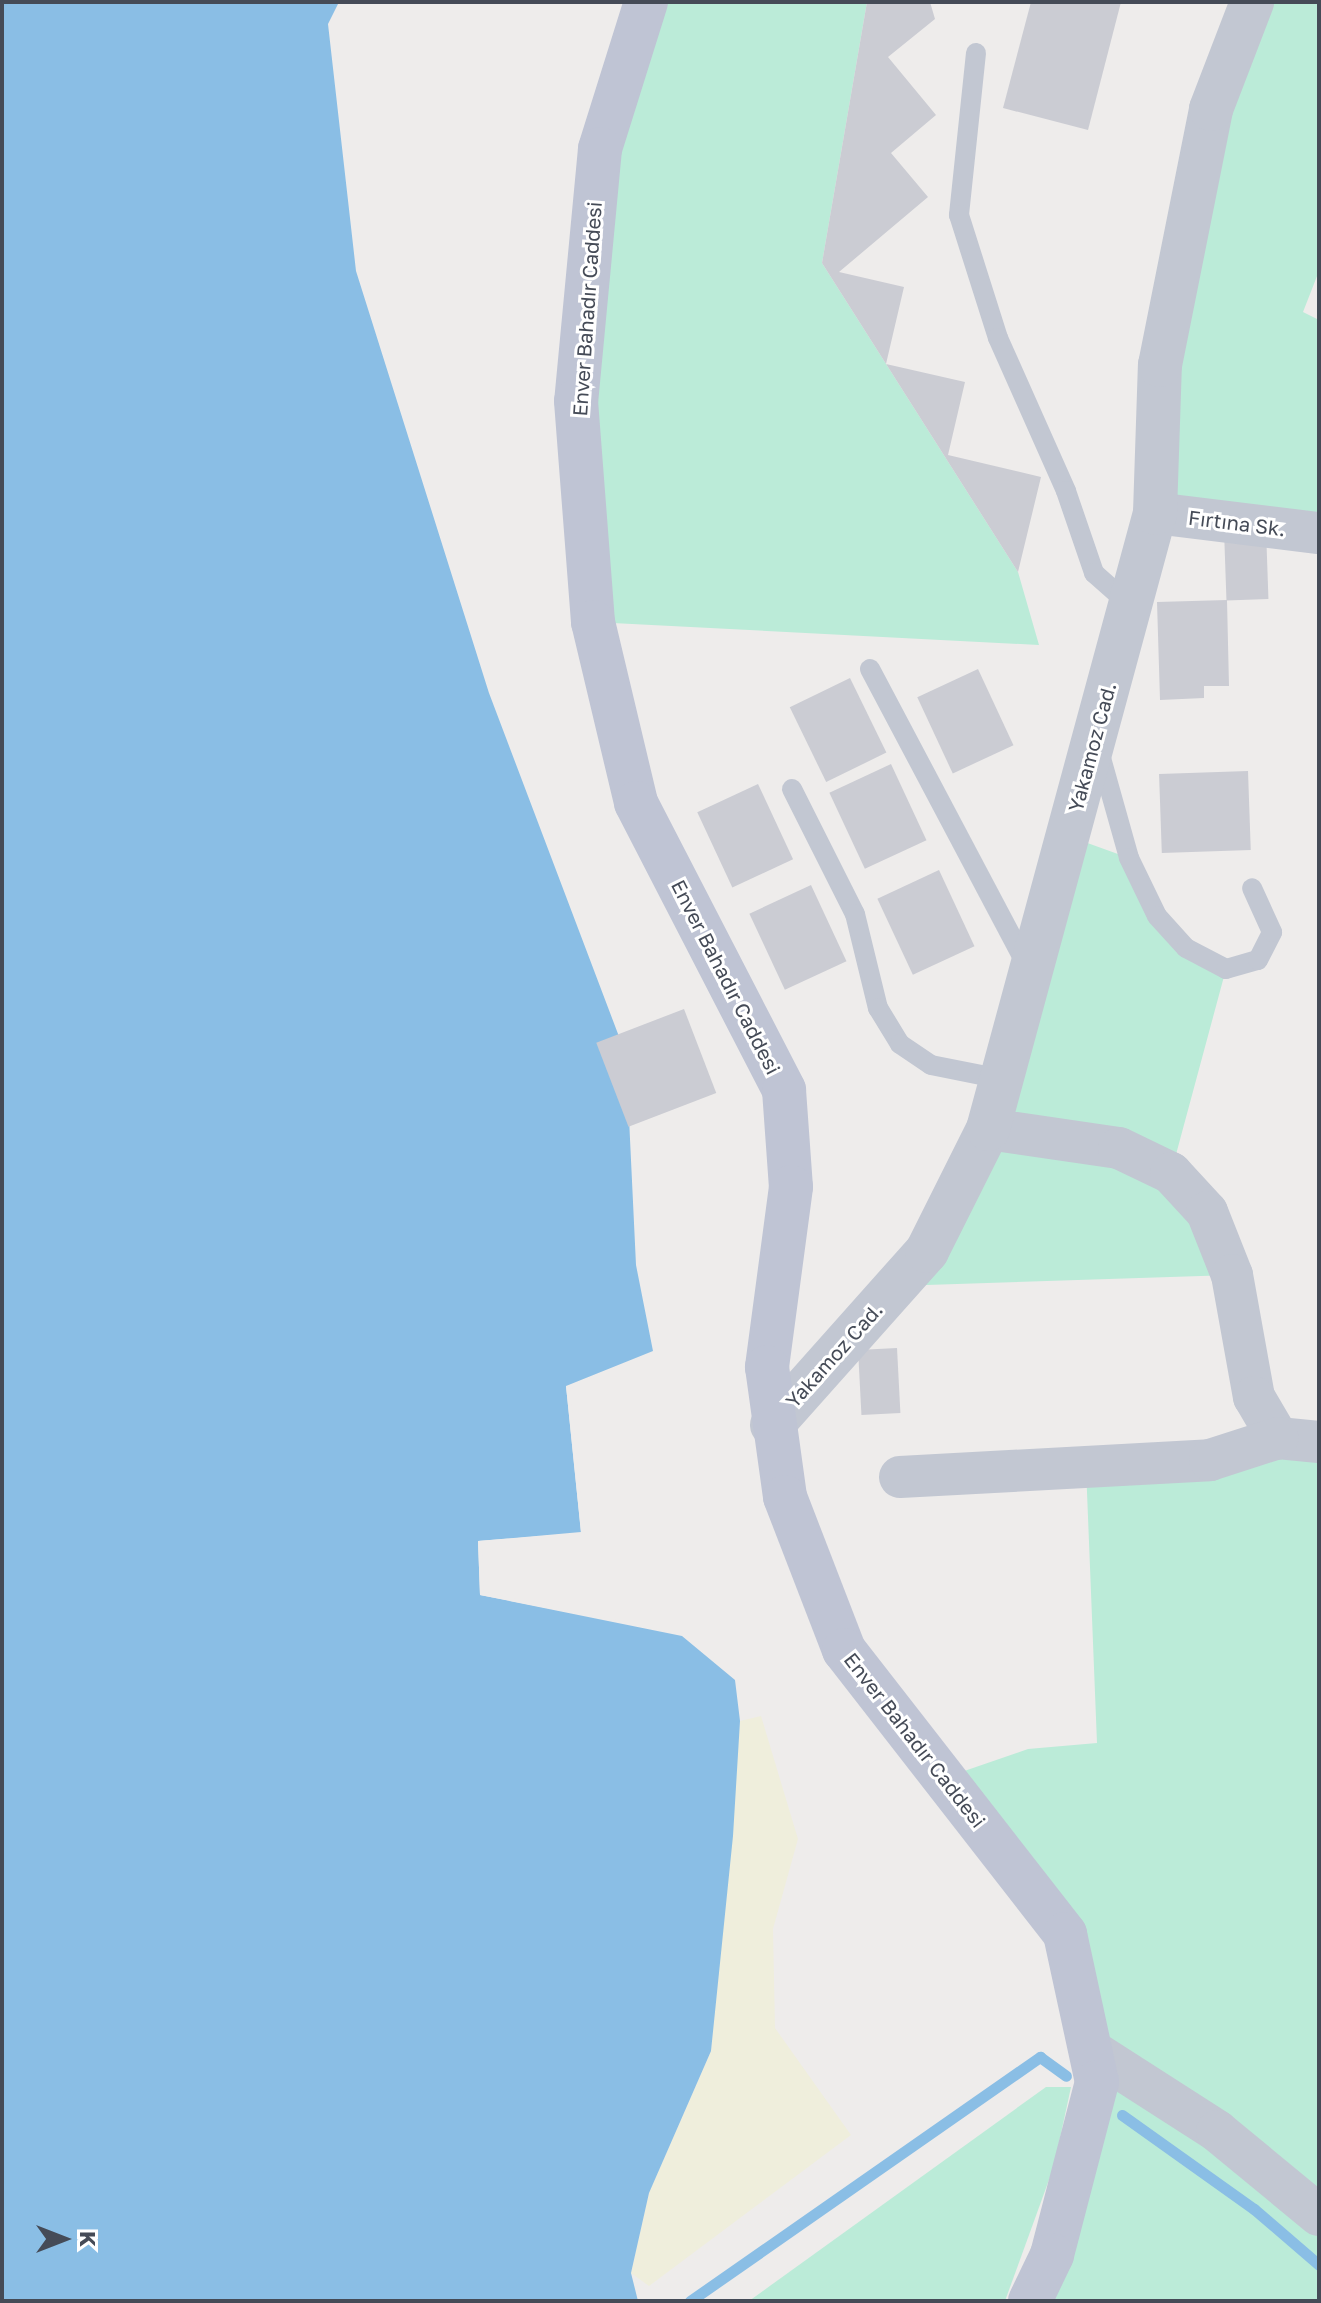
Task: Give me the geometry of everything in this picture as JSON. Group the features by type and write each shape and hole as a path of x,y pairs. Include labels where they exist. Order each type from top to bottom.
{"main road":[{"name":"Enver Bahadır Caddesi","path":"646,2 600,149 576,401 593,622 636,803 784,1090 791,1187 767,1367 772,1425 785,1497 844,1650 1065,1934 1093,2062 1052,2255 1030,2301"}],"street":[{"name":"Yakamoz Cad.","path":"772,1425 927,1251 988,1129 1155,513 1160,365 1211,109 1252,2"},
{"name":"Fırtına Sk.","path":"1155,513 1319,533"},
{"path":"988,1129 1119,1148 1171,1173 1207,1212 1232,1275 1254,1397 1299,1440"},
{"path":"900,1477 1210,1460 1299,1440"},
{"path":"1093,2062 1217,2131 1319,2215"}],"lane":[{"path":"976,53 959,215 998,338 1066,491 1094,573 1130,605"},
{"path":"870,669 1030,972"},
{"path":"1095,736 1129,858 1157,916 1186,948 1226,969 1258,960 1272,932 1252,888"},
{"path":"792,789 855,914 878,1008 900,1044 931,1065 1001,1079"}],"green space":[{"path":"646,2 867,2 822,263 1018,572 1039,645 593,622 600,149"},
{"path":"1252,2 1319,2 1319,271 1303,312 1319,320 1319,533 1155,513 1160,365"},
{"path":"1068,836 1129,858 1157,917 1226,969 1171,1173 1232,1275 896,1286 927,1251"},
{"path":"1319,1442 1319,2301 1030,2301 1097,2082 1065,1934 944,1778 1028,1749 1097,1743 1086,1467"},
{"path":"1046,2087 1071,2087 1054,2166 1005,2301 749,2301"}],"sand":[{"path":"761,1716 798,1839 773,1929 775,2028 851,2135 649,2286 631,2273 649,2193 711,2051 740,1721"}],"water":[{"path":"2,2 339,2 328,24 356,271 489,693 626,1055 636,1265 653,1351 566,1386 581,1533 478,1541 480,1595 682,1636 735,1680 740,1721 733,1836 711,2051 649,2193 631,2273 638,2301 2,2301"}],"pier":[{"path":"566,1386 575,1387 570,1389 585,1534 482,1545 484,1592 686,1635 480,1595 478,1541 581,1532"}],"building":[{"path":"867,2 930,2 935,19 888,57 936,115 891,153 928,197 839,272 904,287 886,364 822,263"},
{"path":"1031,2 1121,2 1088,130 1003,108"},
{"path":"886,364 965,382 948,455 1041,477 1018,572"},
{"path":"1266,529 1268,599 1226,600 1224,530"},
{"path":"1227,600 1229,686 1204,686 1204,698 1160,700 1157,602"},
{"path":"978,669 1013,745 953,773 917,697"},
{"path":"850,678 886,753 826,782 790,707"},
{"path":"891,764 926,840 865,869 829,793"},
{"path":"1248,771 1251,850 1162,853 1159,774"},
{"path":"758,784 793,859 732,888 697,812"},
{"path":"939,870 974,946 913,975 877,899"},
{"path":"811,885 846,961 785,990 749,914"},
{"path":"684,1009 716,1093 628,1127 596,1043"},
{"path":"897,1348 900,1413 861,1415 858,1350"}],"waterway":[{"path":"690,2301 1040,2057 1066,2076"},
{"path":"1122,2115 1254,2209 1319,2265"}]}
